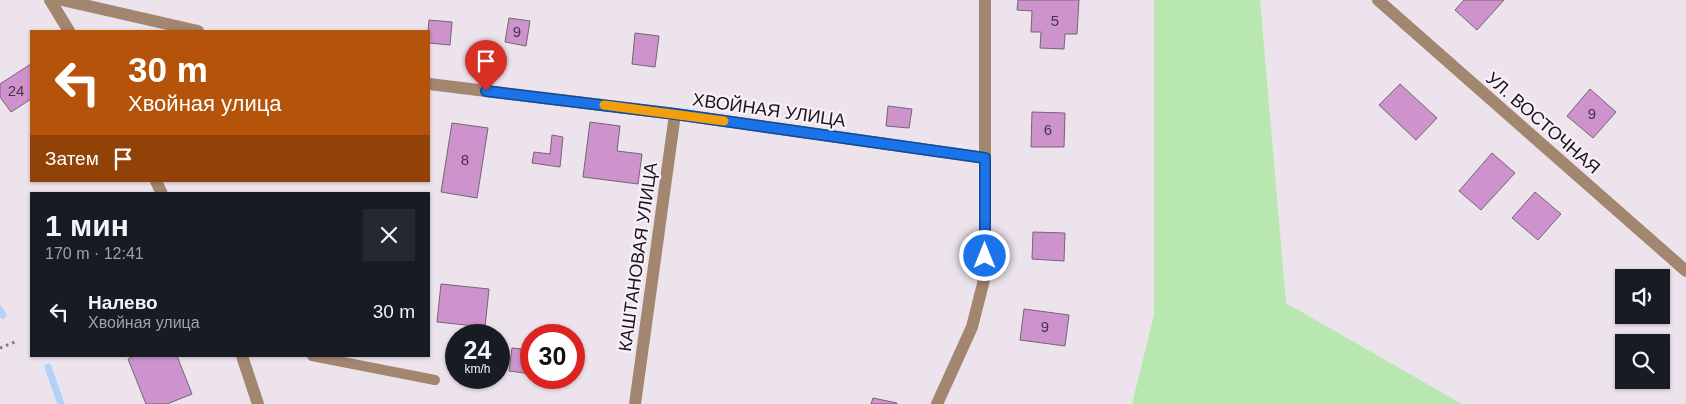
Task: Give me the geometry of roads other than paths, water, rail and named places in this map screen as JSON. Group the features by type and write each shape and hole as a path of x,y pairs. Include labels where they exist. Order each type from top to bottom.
{"street":[{"path":"50,0 68,30"},
{"path":"62,0 194,30"},
{"path":"937,404 972,327 985,276 985,0"},
{"name":"УЛ. ВОСТОЧНАЯ","path":"1378,0 1686,272"},
{"name":"ХВОЙНАЯ УЛИЦА","path":"430,84 675,114 985,158"},
{"name":"КАШТАНОВАЯ УЛИЦА","path":"635,404 675,114"},
{"path":"242,357 258,404"}],"lane":[{"path":"317,357 435,380"}],"waterway":[{"path":"0,310 3,315"},
{"path":"48,367 61,404"}]}
